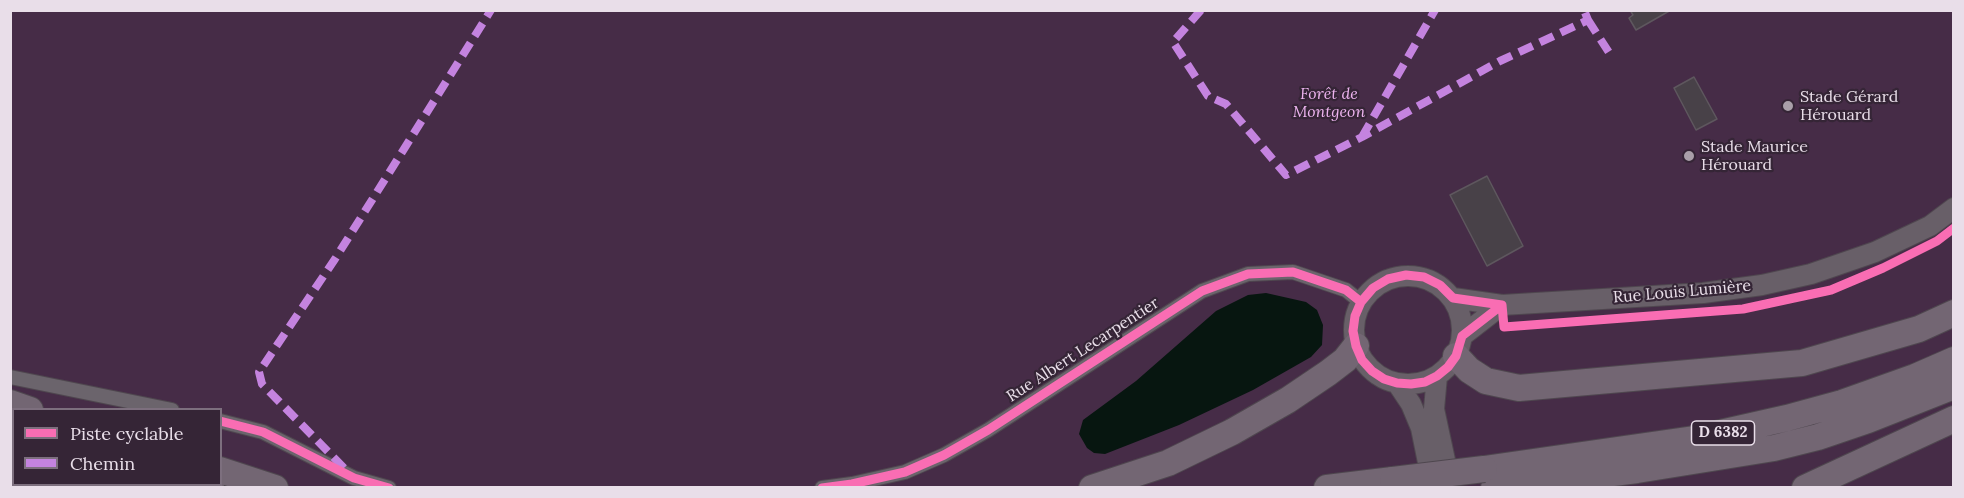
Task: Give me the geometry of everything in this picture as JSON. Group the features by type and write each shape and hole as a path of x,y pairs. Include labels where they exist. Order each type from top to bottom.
{"highway":[{"path":"1459,346 1469,370 1486,381 1519,388 1802,363 1919,329 1953,313"},
{"path":"1092,488 1168,463 1232,432 1328,374 1345,360 1356,346"},
{"name":"D 6382","path":"1489,478 1694,439 1787,418 1842,403 1916,377 1953,360"},
{"name":"D 6382","path":"1327,488 1394,480 1489,478 1637,470 1774,448 1818,437 1868,420 1953,386"},
{"path":"10,403 24,408"},
{"path":"1805,488 1953,419"},
{"path":"222,471 275,488"}],"main road":[{"name":"Rue Louis Lumière","path":"1453,298 1502,305 1703,293 1762,285 1811,274 1875,252 1930,226 1953,208"},
{"path":"1459,346 1462,323 1453,298 1440,285 1424,277 1406,275 1388,279 1373,288 1361,302 1355,316 1353,331 1362,360 1384,379 1397,383 1418,383 1437,376 1448,367 1459,346 1502,305"},
{"path":"1437,376 1434,409 1451,488"},
{"path":"1397,383 1411,404 1421,428 1433,488"}],"street":[{"name":"Rue Albert Lecarpentier","path":"822,488 905,472 944,455 988,430 1202,291 1248,274 1293,272 1346,290 1361,302"},
{"path":"10,377 162,408"},
{"path":"222,422 263,432 354,478 389,488"}],"green space":[{"name":"Forêt de Montgeon","path":"10,11 1953,11 1953,487 11,487"}],"shaded area":[{"path":"1266,293 1306,302 1317,310 1323,325 1322,345 1311,357 1253,390 1179,425 1105,454 1094,453 1087,448 1079,434 1083,420 1136,381 1216,311 1248,295"}],"building":[{"path":"1630,10 1671,10 1636,30 1629,18 1633,15"},
{"path":"1694,77 1717,119 1696,130 1674,88"},
{"path":"1487,176 1523,246 1487,266 1450,195"}],"marked path":[{"path":"344,468 262,384 259,372 335,259 491,10"},
{"path":"1201,10 1173,42 1208,96 1226,104 1286,175 1362,137 1500,61 1588,20 1584,10"},
{"path":"1362,137 1435,10"},
{"path":"1588,20 1610,54"}],"cycle path":[{"path":"1502,305 1504,327 1743,309 1831,290 1883,268 1937,241 1954,228"},
{"path":"822,488 905,472 944,455 988,430 1202,291 1248,274 1293,272 1346,290 1361,302"},
{"path":"1406,275 1424,277 1440,285 1453,298 1502,305 1462,336 1456,356 1448,367 1425,382 1411,384 1384,379 1372,371 1362,360 1353,331 1355,316 1361,302 1373,288 1388,279 1406,275"},
{"path":"222,422 263,432 354,478 389,488"}],"place":[{"name":"Stade Gérard Hérouard","path":"1788,106"},
{"name":"Stade Maurice Hérouard","path":"1689,156"}]}
